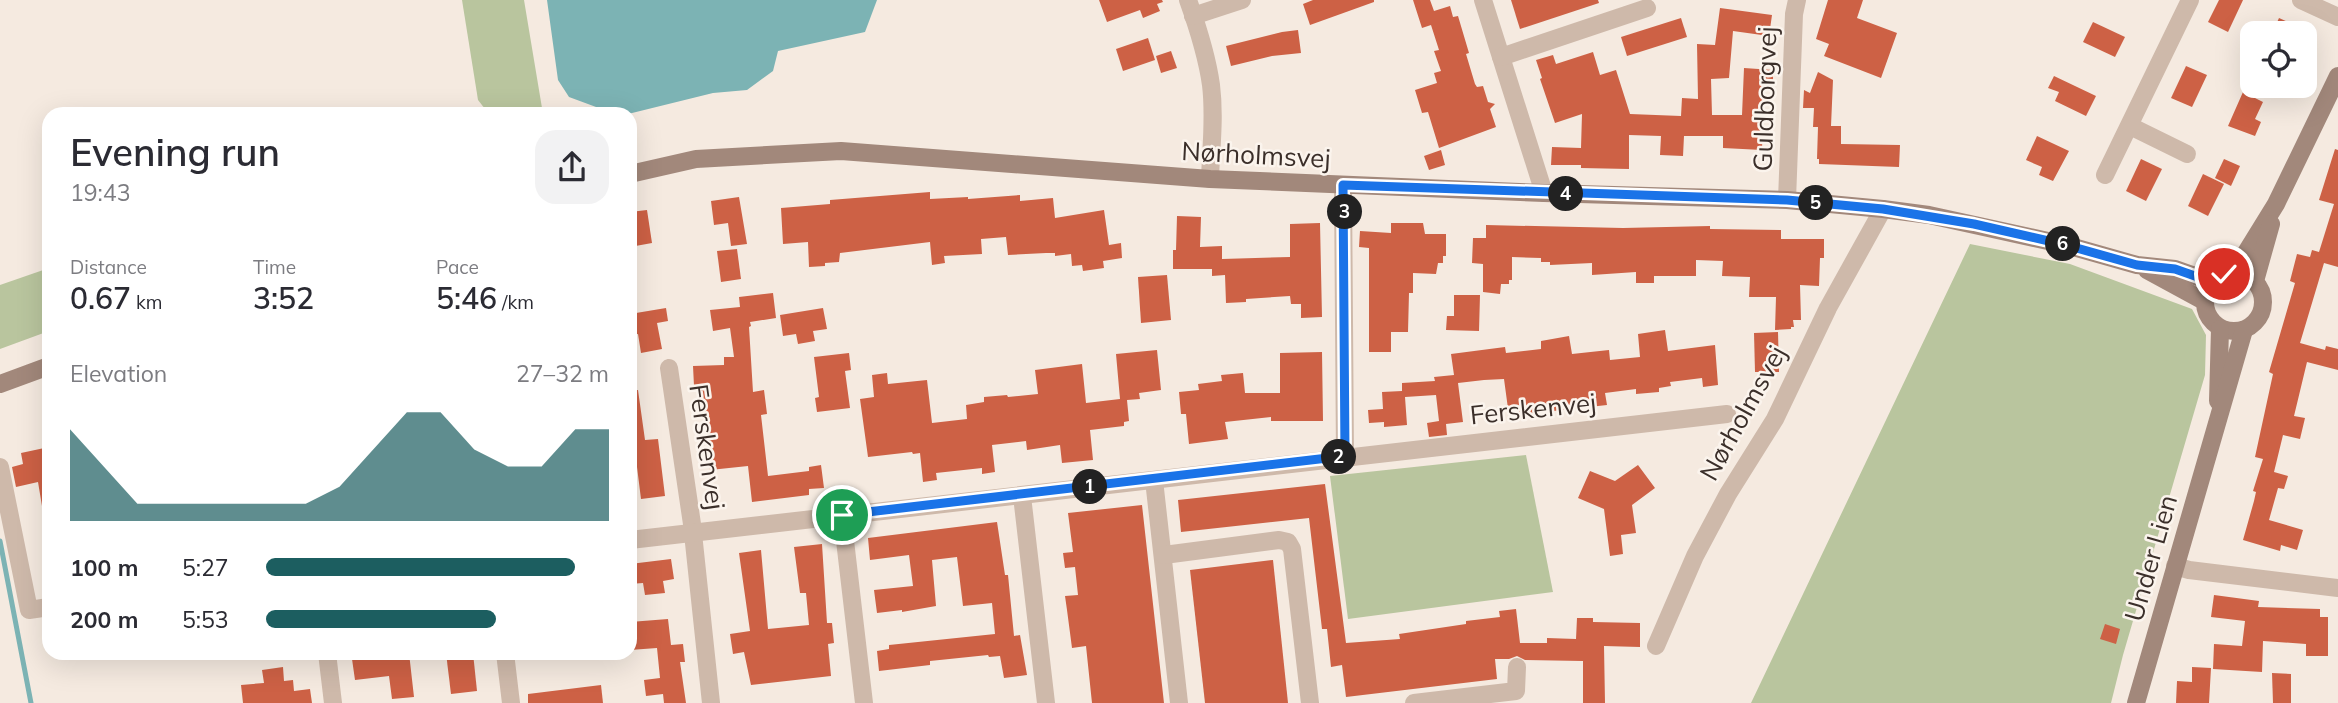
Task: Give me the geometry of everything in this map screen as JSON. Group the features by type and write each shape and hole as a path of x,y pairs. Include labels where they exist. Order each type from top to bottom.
{"street":[{"path":"1210,180 1213,123 1211,86 1191,8 1242,0"},
{"path":"1483,0 1544,193"},
{"name":"Guldborgvej","path":"1787,200 1794,14 1797,0"},
{"path":"2105,175 2190,0"},
{"path":"2301,0 2338,17"},
{"path":"1501,57 1647,8"},
{"path":"2234,272 2276,204 2332,99 2338,76"},
{"path":"2130,126 2187,154"},
{"name":"Nørholmsvej","path":"637,172 696,159 841,151 1210,180 1787,200 1883,209 1974,224 2137,265 2175,269 2212,282"},
{"path":"1343,185 1345,456"},
{"path":"2255,281 2276,204"},
{"name":"Nørholmsvej","path":"1656,646 1695,556 1728,494 1775,419 1828,309 1883,209"},
{"name":"Nørholmsvej","path":"2137,265 2204,301"},
{"path":"2234,272 2255,281 2263,300 2262,310 2253,325 2244,330 2230,332 2220,329 2207,316 2204,301 2206,290 2212,282 2224,274 2234,272"},
{"name":"Under Lien","path":"2217,429 2220,329"},
{"name":"Under Lien","path":"2136,703 2244,330"},
{"name":"Ferskenvej","path":"669,368 693,533"},
{"path":"0,384 42,369"},
{"name":"Ferskenvej","path":"637,539 1727,414"},
{"path":"0,467 29,610 42,608"},
{"path":"1154,480 1179,703"},
{"path":"1022,496 1046,703"},
{"path":"842,515 864,703"},
{"path":"693,533 711,703"},
{"path":"1164,555 1288,541 1292,549 1310,703"},
{"path":"2175,566 2338,588"},
{"path":"328,660 333,703"},
{"path":"506,660 511,703"},
{"path":"1414,703 1517,697 1517,667"}],"green space":[{"path":"462,0 524,0 542,107 484,107 478,100"},
{"path":"1970,244 2070,264 2192,309 2206,335 2205,375 2111,703 1751,703"},
{"path":"42,270 42,334 0,349 0,285"},
{"path":"1526,455 1553,592 1348,619 1330,476"}],"water":[{"path":"547,0 877,0 865,32 778,51 773,71 747,90 713,93 637,112 637,107 596,107 569,97 558,80"}],"building":[{"path":"1099,0 1163,2 1157,4 1160,11 1143,18 1140,10 1107,22"},
{"path":"1313,0 1374,2 1310,25 1303,4"},
{"path":"1413,0 1430,0 1434,11 1450,6 1453,17 1458,16 1475,84 1477,87 1483,86 1488,102 1495,104 1490,109 1496,127 1439,148 1428,112 1422,113 1415,90 1437,83 1434,73 1441,71 1434,51 1439,50 1431,25 1422,28"},
{"path":"1511,0 1598,0 1599,3 1520,29"},
{"path":"1828,0 1863,0 1857,18 1897,33 1881,78 1824,56 1829,44 1816,39"},
{"path":"2219,0 2243,0 2228,32 2208,22"},
{"path":"1720,8 1772,15 1769,36 1733,31 1729,78 1711,79 1712,115 1742,115 1744,68 1773,70 1773,84 1764,84 1762,150 1723,148 1723,136 1684,136 1683,156 1660,155 1661,136 1629,135 1629,169 1551,165 1552,147 1581,148 1582,114 1555,123 1536,60 1553,55 1556,64 1593,52 1600,75 1616,70 1630,114 1681,116 1682,98 1698,99 1697,44 1715,45"},
{"path":"1681,18 1687,37 1627,56 1621,37"},
{"path":"2093,22 2125,37 2115,57 2083,42"},
{"path":"1298,30 1301,53 1272,56 1231,66 1226,46"},
{"path":"1148,38 1155,60 1123,71 1116,49"},
{"path":"1171,51 1177,68 1161,73 1156,56"},
{"path":"2186,66 2207,75 2192,107 2171,98"},
{"path":"1818,72 1833,80 1831,126 1841,126 1841,144 1900,145 1899,167 1819,164 1818,127 1813,127 1814,108 1803,108 1804,90 1810,93"},
{"path":"2054,76 2096,96 2086,116 2055,101 2059,92 2048,88"},
{"path":"2240,98 2255,98 2263,102 2255,119 2261,122 2255,136 2228,126"},
{"path":"2037,136 2069,151 2053,181 2039,175 2042,167 2026,160"},
{"path":"2335,149 2338,150 2338,267 2324,263 2300,343 2325,350 2326,346 2338,349 2338,370 2307,362 2294,416 2305,418 2300,439 2283,435 2274,472 2288,476 2284,489 2278,488 2269,520 2303,530 2297,550 2281,545 2280,551 2243,540 2263,459 2255,457 2273,374 2269,372 2295,283 2290,281 2297,254 2310,257 2312,250 2319,252 2334,204 2319,200"},
{"path":"1441,150 1445,165 1429,170 1424,156"},
{"path":"2141,159 2162,169 2146,201 2126,191"},
{"path":"2224,159 2240,166 2231,186 2215,178"},
{"path":"2203,174 2224,184 2208,216 2188,206"},
{"path":"930,192 930,199 1020,195 1020,201 1053,198 1055,218 1104,210 1109,245 1121,243 1122,258 1103,261 1104,268 1083,271 1082,265 1072,266 1071,254 1008,255 1006,237 981,239 982,254 944,256 945,263 932,265 930,242 840,253 839,262 809,267 808,242 783,244 781,208 830,204 830,200"},
{"path":"739,197 747,244 731,246 728,223 714,225 711,201"},
{"path":"647,210 652,243 637,246 637,211"},
{"path":"1177,216 1201,217 1200,247 1222,246 1222,259 1290,257 1290,224 1320,223 1322,317 1301,318 1301,304 1291,304 1290,296 1226,303 1225,275 1212,276 1212,269 1173,269"},
{"path":"1391,223 1423,223 1425,234 1446,234 1446,256 1443,256 1443,263 1438,263 1436,274 1413,273 1413,293 1409,293 1408,332 1391,332 1391,352 1369,352 1369,248 1359,247 1360,231 1391,233"},
{"path":"1486,225 1623,228 1710,226 1710,229 1781,230 1781,239 1824,239 1824,258 1820,258 1819,286 1800,285 1801,320 1793,320 1794,327 1791,329 1775,330 1776,297 1749,297 1750,277 1722,276 1723,261 1696,260 1696,276 1654,276 1654,283 1636,283 1636,272 1592,275 1592,263 1550,265 1550,262 1541,262 1541,258 1512,257 1512,280 1509,280 1509,284 1501,284 1500,294 1483,292 1483,264 1472,263 1473,238 1486,238"},
{"path":"737,249 741,279 721,282 717,251"},
{"path":"1167,275 1171,320 1141,323 1138,277"},
{"path":"773,293 776,318 750,322 749,327 753,392 764,390 767,414 761,415 768,476 809,471 809,467 821,465 824,488 809,489 809,495 752,502 748,466 710,470 702,391 698,391 698,386 694,386 693,366 724,365 724,357 734,357 730,328 713,331 710,310 740,307 739,297"},
{"path":"1454,295 1480,295 1479,331 1446,330 1447,316 1454,316"},
{"path":"666,308 668,321 657,323 662,349 641,353 637,334 637,313"},
{"path":"823,308 827,329 813,331 815,341 798,344 796,334 783,336 780,315"},
{"path":"1665,330 1668,351 1715,345 1718,385 1703,387 1702,378 1670,382 1671,386 1659,388 1659,392 1636,394 1636,389 1605,393 1607,405 1509,416 1504,379 1484,380 1458,383 1463,422 1446,424 1447,435 1429,437 1427,423 1439,421 1436,395 1405,397 1407,425 1384,427 1384,422 1369,423 1368,410 1383,409 1382,392 1402,391 1402,383 1435,381 1434,377 1454,375 1451,354 1505,347 1506,353 1541,349 1541,341 1569,336 1572,354 1609,350 1610,360 1640,357 1638,334"},
{"path":"1778,332 1779,372 1755,372 1754,333"},
{"path":"1157,350 1161,390 1139,393 1140,399 1127,400 1129,421 1124,422 1124,426 1090,430 1093,460 1062,463 1060,445 1027,450 1026,441 992,445 995,472 982,474 982,468 936,473 937,480 923,482 920,453 868,457 860,399 874,397 872,375 887,373 888,384 927,380 932,423 967,419 966,405 984,402 984,397 1038,394 1035,370 1082,364 1086,403 1120,399 1116,354"},
{"path":"1322,352 1323,421 1271,421 1271,417 1225,422 1228,439 1189,444 1186,414 1181,414 1179,392 1199,390 1198,384 1222,381 1221,375 1243,373 1245,393 1280,393 1280,353"},
{"path":"849,353 851,370 845,371 850,408 817,412 815,398 819,397 814,357"},
{"path":"637,390 645,440 658,439 665,496 641,499 637,467"},
{"path":"42,448 42,506 38,482 16,487 12,467 23,464 21,453"},
{"path":"1638,465 1655,488 1632,505 1636,533 1621,535 1623,554 1610,556 1604,509 1578,498 1590,471 1615,481"},
{"path":"1325,484 1346,643 1400,639 1399,634 1500,617 1499,611 1516,609 1520,643 1547,643 1547,638 1576,639 1577,618 1593,618 1593,622 1640,623 1640,647 1604,646 1605,703 1583,703 1583,661 1525,660 1517,656 1495,659 1497,679 1346,697 1342,665 1331,667 1327,629 1322,629 1309,518 1181,532 1178,500"},
{"path":"1142,505 1164,703 1092,703 1086,646 1072,648 1065,596 1078,595 1075,567 1065,568 1063,553 1073,552 1068,513"},
{"path":"997,522 1005,575 1008,575 1014,636 1020,635 1027,675 1004,678 1000,656 988,655 930,661 930,665 879,671 877,651 889,649 889,645 995,634 992,603 963,606 957,557 932,560 936,606 877,613 874,590 913,586 909,555 870,560 868,538"},
{"path":"822,544 827,623 832,623 834,643 828,644 831,676 751,685 744,652 733,654 730,634 750,631 739,553 761,550 768,629 809,625 806,593 800,593 794,547"},
{"path":"671,559 674,579 663,581 665,593 645,595 643,583 637,583 637,563"},
{"path":"1273,560 1288,703 1205,703 1190,570"},
{"path":"2214,595 2259,601 2258,607 2320,609 2320,617 2328,617 2328,656 2306,656 2306,644 2263,641 2262,672 2213,669 2214,644 2242,646 2245,621 2211,617"},
{"path":"668,619 671,645 683,644 685,662 680,662 686,703 664,703 663,694 646,696 644,680 660,678 657,648 637,649 637,621"},
{"path":"2105,624 2120,629 2116,644 2100,639"},
{"path":"352,660 410,660 414,697 392,699 389,676 355,680"},
{"path":"447,660 474,660 477,691 451,694"},
{"path":"283,667 284,681 293,680 294,691 310,689 312,703 243,703 241,685 264,683 262,670"},
{"path":"2192,667 2211,668 2209,703 2176,703 2177,681 2192,682"},
{"path":"2272,673 2291,674 2291,703 2273,703"},
{"path":"601,685 603,703 528,703 528,694"}],"waterway":[{"path":"0,541 31,703"}],"route":[{"path":"842,515 1345,456 1343,185 1787,200 1883,209 1974,224 2137,265 2175,269 2212,282 2224,274"}]}
